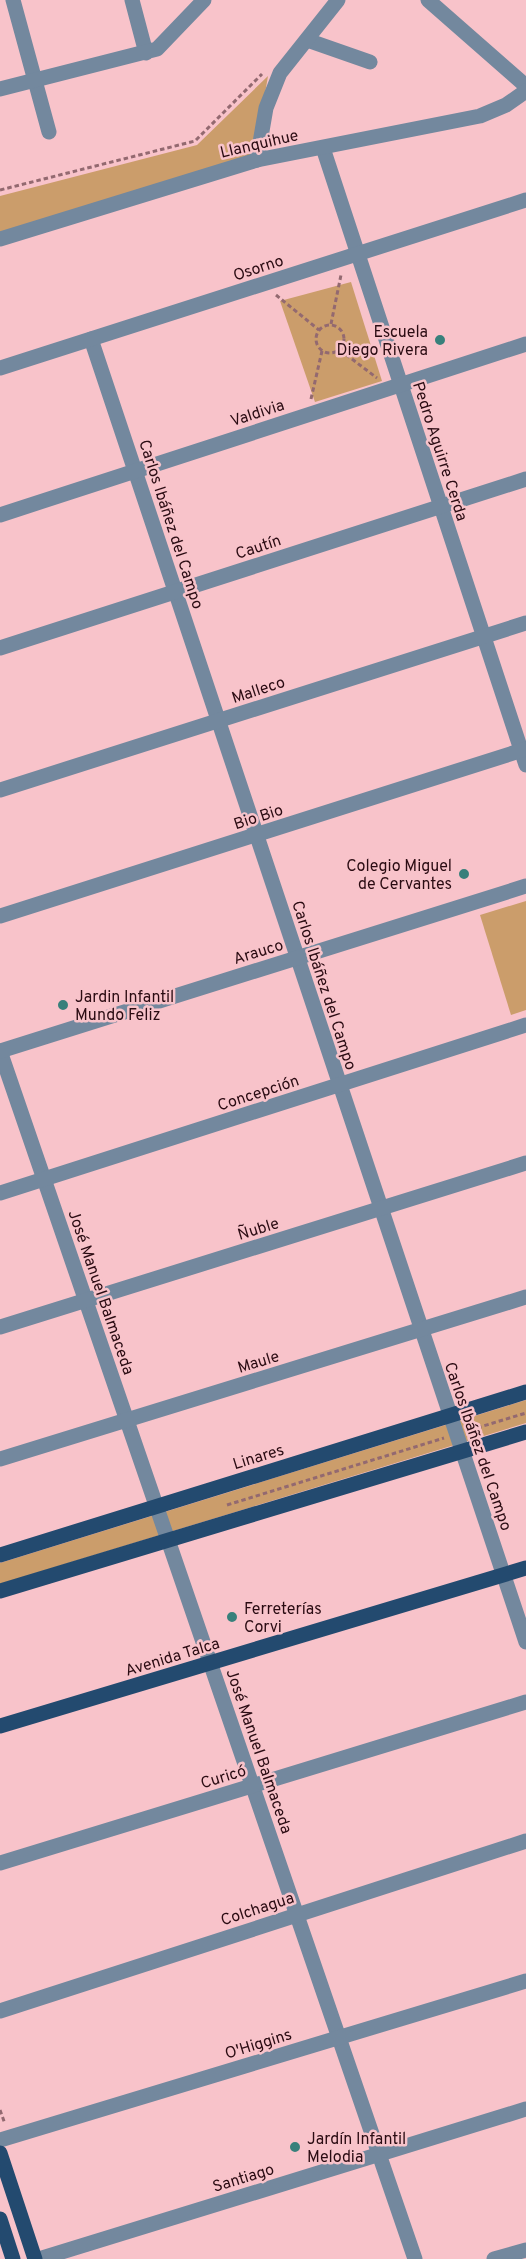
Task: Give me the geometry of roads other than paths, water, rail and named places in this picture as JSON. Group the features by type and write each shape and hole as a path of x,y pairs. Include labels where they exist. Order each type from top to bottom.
{"main road":[{"name":"Linares","path":"0,1555 526,1392"},
{"path":"0,1591 526,1431"},
{"name":"Avenida Talca","path":"0,1726 526,1568"},
{"path":"0,2153 37,2259"},
{"path":"0,2219 13,2259"}],"street":[{"path":"13,0 49,132"},
{"path":"132,0 146,53"},
{"path":"0,89 157,49 204,0"},
{"path":"257,160 266,108 280,73 338,0"},
{"path":"428,0 526,86"},
{"path":"307,40 370,62"},
{"name":"Llanquihue","path":"0,239 257,160 480,116 506,105 526,91"},
{"name":"Pedro Aguirre Cerda","path":"323,148 350,256 395,387 440,507 524,755"},
{"name":"Osorno","path":"0,368 526,200"},
{"name":"Carlos Ibáñez del Campo","path":"91,339 526,1642"},
{"name":"Valdivia","path":"0,515 526,344"},
{"name":"Cautín","path":"0,648 526,479"},
{"name":"Malleco","path":"0,790 526,623"},
{"name":"Bio Bio","path":"0,916 256,835 524,755"},
{"name":"Arauco","path":"0,1051 526,886"},
{"name":"Concepción","path":"0,1194 526,1025"},
{"name":"José Manuel Balmaceda","path":"0,1051 416,2259"},
{"name":"Ñuble","path":"0,1327 526,1163"},
{"name":"Maule","path":"0,1459 526,1297"},
{"name":"Curicó","path":"0,1863 526,1702"},
{"name":"Colchagua","path":"0,2011 526,1841"},
{"name":"O'Higgins","path":"0,2140 526,1981"},
{"name":"Santiago","path":"37,2259 526,2109"},
{"path":"494,2259 526,2250"}],"place":[{"name":"Escuela Diego Rivera","path":"440,340"},
{"name":"Colegio Miguel de Cervantes","path":"464,874"},
{"name":"Jardin Infantil Mundo Feliz","path":"63,1005"},
{"name":"Ferreterías Corvi","path":"232,1617"},
{"name":"Jardín Infantil Melodia","path":"295,2147"}]}
